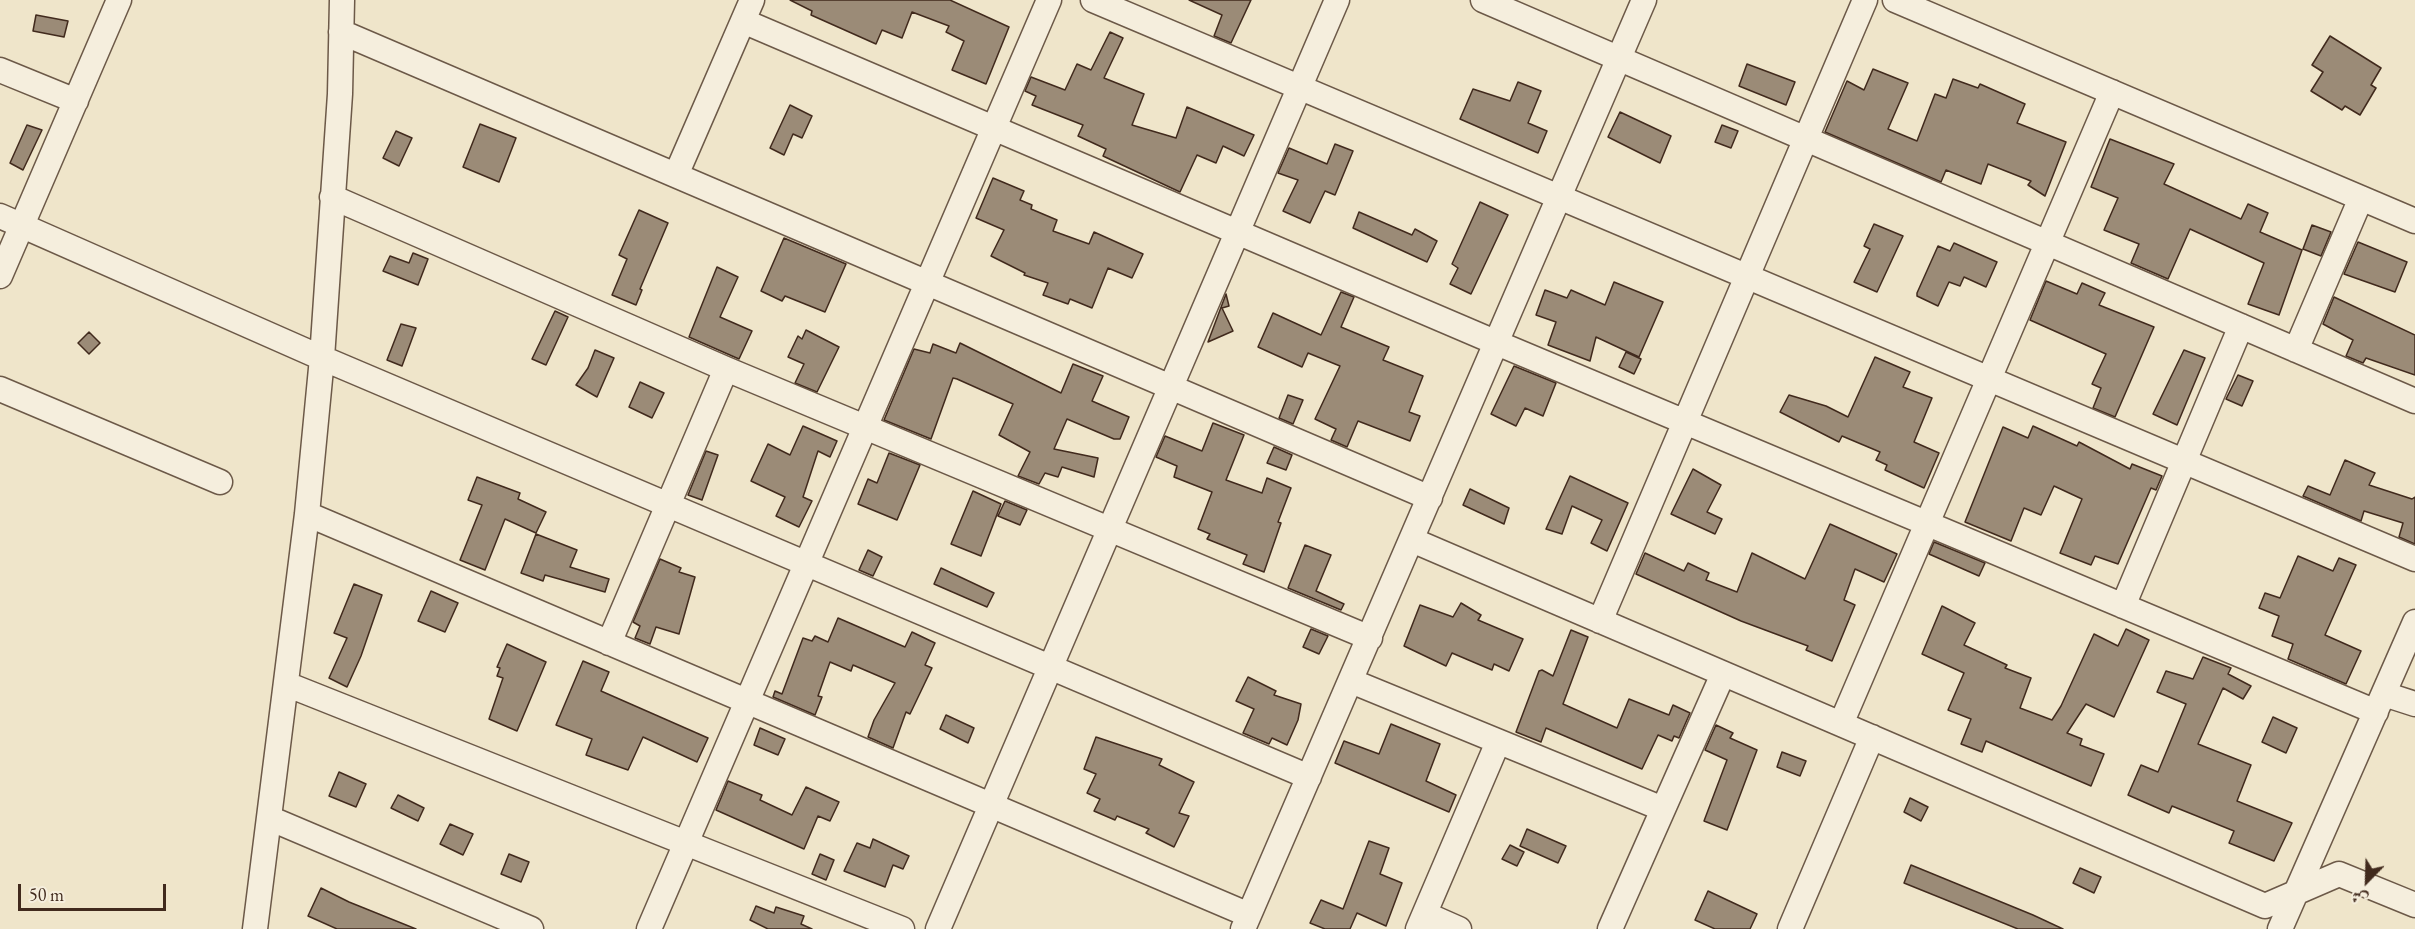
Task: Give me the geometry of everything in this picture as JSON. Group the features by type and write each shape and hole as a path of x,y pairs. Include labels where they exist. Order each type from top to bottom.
{"street":[{"path":"0,276 10,220 76,101 119,0"},
{"path":"255,929 308,514 322,358 342,0"},
{"path":"649,929 1049,0"},
{"path":"1093,0 1558,199 2415,559"},
{"path":"938,929 1337,0"},
{"path":"1483,0 2415,401"},
{"path":"308,514 991,806 1246,922 1644,0"},
{"path":"1600,621 1865,0"},
{"path":"1895,0 2415,221"},
{"path":"676,175 748,10 994,128 1497,343 2123,606 2380,703 2415,704"},
{"path":"341,32 1430,498"},
{"path":"0,70 76,101"},
{"path":"1840,724 2112,92"},
{"path":"332,197 726,369 1370,638"},
{"path":"2296,350 2361,198"},
{"path":"10,220 322,358 1309,777"},
{"path":"2123,606 2241,326"},
{"path":"609,643 726,369"},
{"path":"0,389 220,482"},
{"path":"1412,540 2265,906 2339,874 2415,905"},
{"path":"2280,929 2415,622"},
{"path":"1610,929 1723,674"},
{"path":"1351,681 1663,809"},
{"path":"286,684 902,929"},
{"path":"1790,929 1872,737"},
{"path":"1459,929 1422,922 1498,742"},
{"path":"269,818 531,929"}],"building":[{"path":"790,0 950,0 1009,27 986,84 952,70 964,41 946,32 949,26 912,12 902,38 882,30 876,44 811,15 812,11"},
{"path":"1189,0 1251,0 1231,43 1214,36 1222,15"},
{"path":"36,15 68,21 64,37 33,31"},
{"path":"1110,32 1123,38 1104,78 1144,94 1132,125 1176,138 1187,107 1254,135 1244,156 1223,146 1216,163 1197,155 1180,192 1103,156 1106,149 1078,136 1083,125 1032,105 1036,96 1025,91 1031,77 1065,90 1077,64 1091,70"},
{"path":"2330,36 2381,68 2371,85 2376,88 2360,115 2345,106 2342,110 2311,91 2323,72 2312,65"},
{"path":"1747,64 1795,82 1786,105 1739,86"},
{"path":"1873,69 1908,83 1888,129 1917,141 1935,94 1946,98 1953,79 1978,88 1980,84 2025,104 2017,123 2066,142 2045,196 2028,185 2031,181 1988,164 1981,184 1946,170 1941,182 1825,132 1847,81 1864,90"},
{"path":"1518,82 1541,91 1528,123 1547,131 1538,153 1460,119 1473,89 1510,101"},
{"path":"790,105 812,116 802,138 793,134 784,155 770,148"},
{"path":"1620,112 1671,136 1660,163 1608,137"},
{"path":"480,124 516,138 499,182 463,167"},
{"path":"27,125 42,130 23,170 10,163"},
{"path":"1722,125 1738,131 1731,148 1715,142"},
{"path":"396,131 412,138 399,166 383,158"},
{"path":"2110,139 2174,164 2164,184 2241,219 2248,204 2268,213 2260,232 2302,250 2279,315 2248,304 2264,263 2190,229 2168,279 2131,263 2139,244 2104,230 2118,198 2091,187"},
{"path":"1335,144 1353,151 1335,195 1325,191 1310,223 1283,211 1298,180 1278,173 1289,148 1327,164"},
{"path":"993,178 1024,191 1020,200 1032,205 1031,209 1057,220 1053,231 1089,244 1094,232 1143,254 1132,278 1108,268 1092,308 1070,299 1068,304 1043,295 1048,283 1024,275 1025,273 991,256 1004,230 976,218"},
{"path":"1480,202 1508,215 1471,294 1450,284 1458,268 1452,264"},
{"path":"639,210 668,223 640,289 642,290 636,305 612,295 627,259 619,255"},
{"path":"1359,212 1412,235 1415,229 1437,241 1427,262 1353,228"},
{"path":"1874,224 1903,236 1877,292 1854,282 1870,249 1864,246"},
{"path":"2312,225 2331,232 2321,256 2303,249"},
{"path":"784,238 846,264 825,312 785,296 782,301 761,291"},
{"path":"2358,242 2407,262 2395,292 2344,274"},
{"path":"1954,243 1997,262 1986,287 1964,277 1960,286 1949,282 1938,306 1917,296 1917,293 1938,246 1950,251"},
{"path":"413,253 428,259 418,285 383,271 390,256 409,263"},
{"path":"717,267 738,277 720,317 752,331 739,359 689,337"},
{"path":"2046,281 2077,294 2082,283 2105,293 2099,305 2154,327 2115,417 2093,408 2101,388 2092,384 2106,354 2030,320"},
{"path":"1614,282 1663,302 1639,357 1596,337 1590,361 1548,345 1556,322 1536,315 1545,290 1567,298 1571,290 1605,305"},
{"path":"1341,292 1354,297 1341,327 1389,347 1383,360 1423,376 1409,412 1420,416 1410,441 1358,421 1347,447 1331,440 1336,429 1315,419 1340,366 1308,353 1302,367 1258,347 1273,313 1321,335"},
{"path":"1226,294 1229,306 1222,308 1233,331 1208,342"},
{"path":"2334,297 2415,335 2415,375 2366,358 2363,363 2346,356 2353,340 2323,324"},
{"path":"555,311 568,317 546,365 532,359"},
{"path":"401,324 416,328 402,366 387,360"},
{"path":"806,330 839,347 817,392 795,383 804,364 788,357 798,336 802,339"},
{"path":"89,332 100,343 89,354 78,343"},
{"path":"960,343 1061,393 1073,364 1103,376 1092,401 1129,417 1120,439 1114,439 1067,419 1054,449 1098,458 1094,477 1062,467 1058,477 1045,473 1039,484 1018,476 1030,452 999,435 1013,404 957,379 953,378 931,439 884,420 914,349 930,353 933,344 956,353"},
{"path":"595,350 614,358 597,397 576,385 588,368"},
{"path":"2184,350 2205,358 2177,425 2153,414"},
{"path":"1626,352 1641,359 1634,374 1619,367"},
{"path":"1875,357 1910,372 1903,387 1932,398 1914,442 1939,453 1924,488 1885,470 1887,465 1876,460 1880,452 1842,436 1839,442 1780,412 1789,395 1826,406 1848,417"},
{"path":"1514,366 1556,383 1543,416 1525,408 1516,426 1491,414"},
{"path":"2238,375 2253,381 2242,406 2226,399"},
{"path":"640,382 664,393 652,418 629,407"},
{"path":"1288,395 1303,400 1293,424 1279,418"},
{"path":"1213,423 1244,435 1226,480 1262,493 1267,478 1291,488 1278,522 1281,523 1264,572 1243,564 1247,555 1207,539 1210,534 1198,529 1212,492 1174,477 1177,466 1156,457 1165,436 1202,451"},
{"path":"803,426 837,441 830,457 818,451 803,497 812,501 799,527 776,516 785,497 751,481 768,444 790,455"},
{"path":"2033,426 2077,446 2079,442 2130,469 2132,464 2162,476 2156,490 2151,488 2118,564 2095,556 2091,565 2060,553 2082,499 2054,486 2041,515 2024,508 2011,541 1965,522 2003,427 2028,438"},
{"path":"1274,447 1292,455 1286,470 1267,463"},
{"path":"706,451 718,455 702,500 688,495"},
{"path":"889,453 920,465 897,520 858,504 868,479 877,483"},
{"path":"2345,460 2375,473 2369,485 2412,499 2415,497 2415,544 2399,537 2403,523 2364,511 2361,521 2303,496 2308,486 2330,495"},
{"path":"1693,469 1721,485 1707,512 1722,519 1715,534 1671,514"},
{"path":"1570,476 1628,503 1607,551 1591,543 1602,520 1572,506 1562,534 1546,529"},
{"path":"477,477 520,493 518,499 546,512 536,533 505,519 485,570 460,560 482,505 468,500"},
{"path":"1470,489 1509,508 1504,524 1463,505"},
{"path":"973,491 1001,504 981,556 951,544"},
{"path":"1005,501 1027,510 1020,525 998,516"},
{"path":"1830,524 1897,554 1884,582 1855,569 1844,600 1855,605 1832,661 1806,650 1808,646 1741,621 1636,574 1645,553 1684,571 1688,563 1709,573 1706,580 1737,592 1752,553 1805,579"},
{"path":"536,534 577,550 570,567 609,579 605,592 545,575 543,581 521,573"},
{"path":"1934,542 1985,563 1979,576 1929,554"},
{"path":"1305,545 1331,555 1316,591 1344,604 1341,610 1288,588"},
{"path":"868,550 882,557 873,576 859,570"},
{"path":"2298,556 2333,571 2339,558 2356,565 2325,635 2361,651 2346,684 2288,659 2293,644 2272,636 2279,616 2259,608 2265,593 2280,598"},
{"path":"660,559 681,568 679,572 695,577 679,634 656,627 650,644 635,638 640,626 633,622"},
{"path":"941,568 994,593 987,607 934,584"},
{"path":"354,584 382,595 361,656 347,687 329,678 347,638 334,633"},
{"path":"431,591 458,603 445,632 418,621"},
{"path":"1461,603 1481,615 1478,620 1523,639 1509,671 1494,664 1492,670 1452,653 1446,666 1404,646 1420,605 1453,617"},
{"path":"1942,606 1975,623 1964,645 2007,665 2005,668 2031,678 2020,708 2052,720 2061,706 2094,634 2118,646 2126,629 2149,640 2114,717 2086,704 2067,733 2082,739 2080,745 2104,754 2091,786 1986,741 1982,752 1961,744 1971,719 1948,710 1964,673 1922,654"},
{"path":"838,618 905,647 912,632 935,643 925,665 932,668 910,714 906,712 893,748 868,737 874,720 895,683 853,665 851,671 830,662 818,696 822,697 815,715 773,697 775,691 782,694 803,638 812,641 815,636 828,642"},
{"path":"1311,629 1328,636 1319,654 1303,647"},
{"path":"1571,630 1588,637 1563,704 1617,728 1629,699 1669,715 1673,705 1690,713 1679,738 1674,736 1672,741 1658,735 1642,769 1546,728 1541,742 1516,732 1539,671 1542,670 1553,676"},
{"path":"507,644 546,662 517,731 489,719 503,678 497,676 500,668 497,667"},
{"path":"2203,657 2231,668 2228,674 2251,686 2243,699 2223,688 2198,744 2251,765 2237,801 2292,823 2274,861 2229,843 2234,831 2172,806 2169,813 2128,795 2141,765 2158,772 2186,704 2157,692 2166,671 2193,679"},
{"path":"583,661 609,672 601,691 708,738 697,762 643,737 628,770 586,755 592,739 556,725"},
{"path":"1248,677 1276,691 1274,695 1301,704 1298,720 1287,745 1272,738 1269,744 1243,733 1254,709 1236,701"},
{"path":"946,715 974,728 968,743 940,729"},
{"path":"2273,717 2297,728 2286,753 2262,742"},
{"path":"1391,724 1440,744 1426,781 1456,795 1449,812 1335,763 1344,741 1379,754"},
{"path":"1716,725 1733,733 1730,738 1757,750 1727,830 1704,821 1727,760 1705,750"},
{"path":"760,728 785,739 778,755 754,745"},
{"path":"1096,737 1162,759 1159,765 1194,782 1179,813 1189,816 1174,847 1146,833 1149,829 1117,816 1115,820 1094,811 1100,799 1087,793 1096,774 1084,769"},
{"path":"1782,752 1806,761 1800,776 1777,767"},
{"path":"339,772 366,784 356,807 329,796"},
{"path":"728,781 762,795 760,800 792,815 806,787 839,802 830,821 818,816 804,849 716,810"},
{"path":"398,795 424,808 418,821 391,808"},
{"path":"1910,798 1928,807 1921,821 1904,812"},
{"path":"450,824 473,834 463,855 440,844"},
{"path":"1527,829 1566,846 1558,863 1520,846"},
{"path":"873,839 909,856 903,869 893,865 885,887 844,871 857,843 870,848"},
{"path":"1369,841 1389,848 1380,874 1402,883 1386,926 1357,913 1350,929 1325,929 1310,923 1321,900 1343,909"},
{"path":"1510,845 1524,852 1517,866 1502,859"},
{"path":"509,854 529,862 521,882 501,874"},
{"path":"820,854 834,860 826,880 812,874"},
{"path":"1911,865 2063,929 2018,929 1904,883"},
{"path":"2080,868 2101,877 2094,893 2073,883"},
{"path":"321,888 416,929 337,929 308,916"},
{"path":"1708,891 1757,914 1750,929 1715,929 1695,920"},
{"path":"756,906 774,913 776,907 804,916 801,924 812,929 768,929 750,920"}]}
